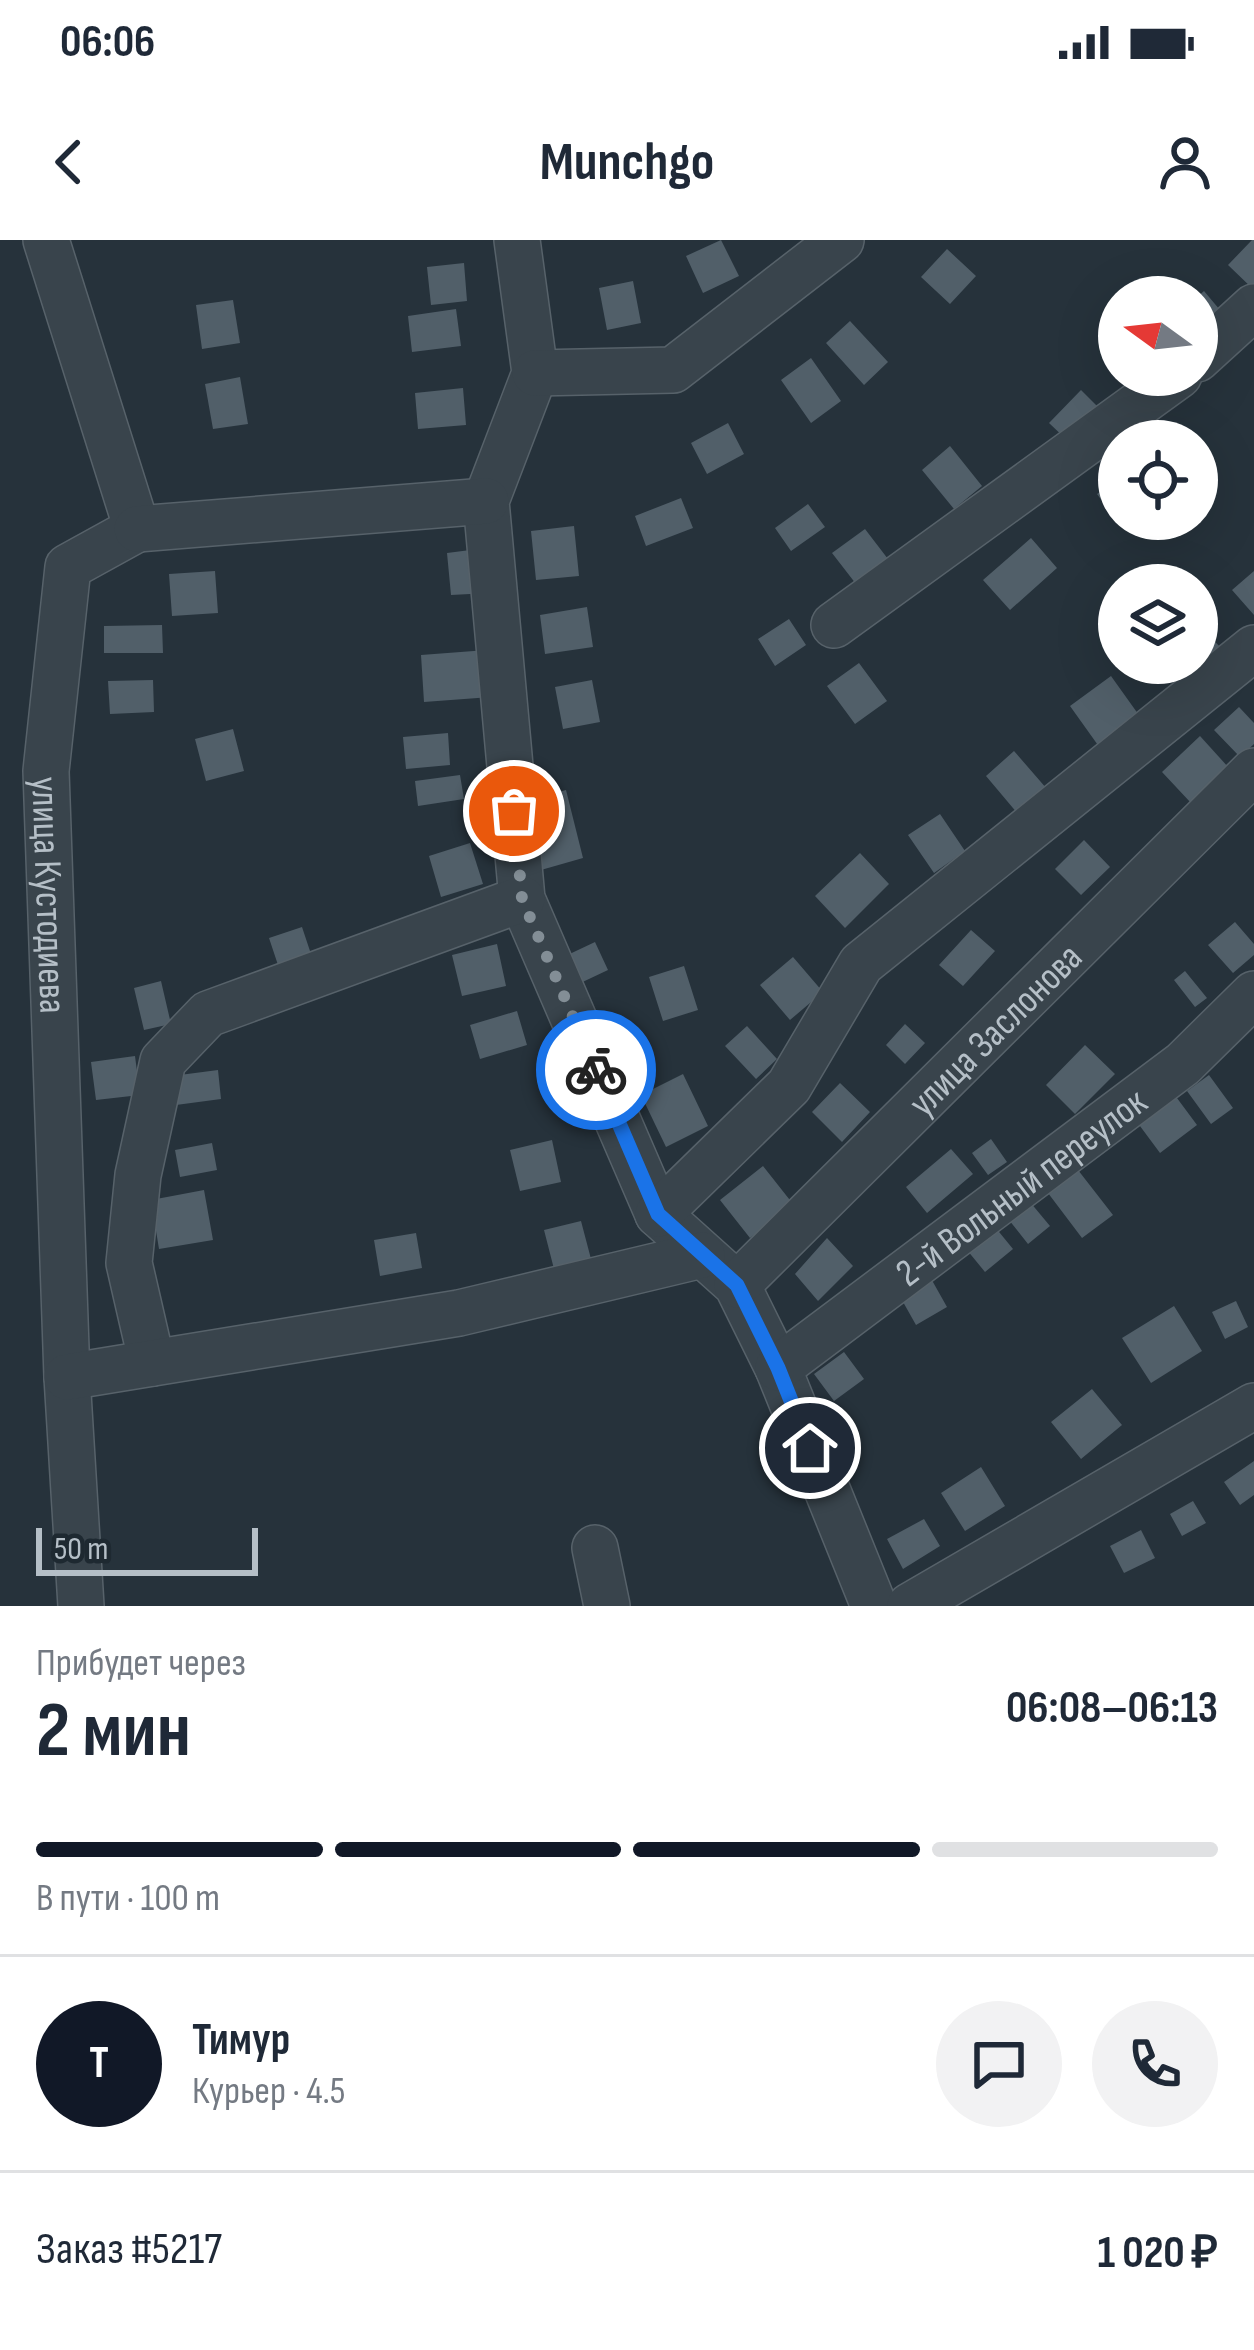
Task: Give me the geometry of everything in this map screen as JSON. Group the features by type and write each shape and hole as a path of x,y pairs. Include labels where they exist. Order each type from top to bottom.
{"street":[{"path":"46,240 137,529 486,500"},
{"path":"517,240 535,373 486,500 522,899 658,1214 737,1285 778,1368 874,1606"},
{"path":"535,373 673,370 841,240"},
{"path":"1218,340 1254,307"},
{"path":"834,625 1150,396"},
{"name":"улица Кустодиева","path":"81,1606 67,1377 46,771 68,567 137,529"},
{"path":"658,1214 789,1086 861,964 1254,648"},
{"name":"улица Заслонова","path":"737,1285 1254,771"},
{"path":"152,1363 129,1263 138,1175 163,1061 208,1014 522,899"},
{"name":"2-й Вольный переулок","path":"778,1368 1183,1064 1254,994"},
{"path":"67,1377 459,1313 702,1256"},
{"path":"910,1606 1254,1406"},
{"path":"596,1548 607,1606"}],"building":[{"path":"721,240 739,276 703,293 686,256"},
{"path":"1254,240 1254,290 1228,265"},
{"path":"947,249 976,276 950,304 921,277"},
{"path":"464,263 467,301 431,305 427,267"},
{"path":"633,281 641,323 607,330 599,288"},
{"path":"233,300 240,343 202,349 196,305"},
{"path":"456,309 461,346 412,352 408,316"},
{"path":"850,321 888,362 864,385 826,343"},
{"path":"811,358 841,401 811,423 781,380"},
{"path":"240,377 248,424 213,429 205,384"},
{"path":"463,388 466,425 418,429 415,393"},
{"path":"1081,390 1100,409 1068,441 1049,423"},
{"path":"728,423 744,454 707,474 691,443"},
{"path":"950,446 982,486 954,509 922,470"},
{"path":"681,498 693,528 646,546 635,516"},
{"path":"808,504 825,527 791,551 775,528"},
{"path":"574,526 579,576 536,580 531,531"},
{"path":"865,529 888,559 856,584 832,553"},
{"path":"1031,538 1057,568 1010,610 983,580"},
{"path":"486,548 489,593 451,595 447,553"},
{"path":"215,571 218,613 172,616 169,574"},
{"path":"1254,571 1254,615 1232,590"},
{"path":"587,607 593,647 545,654 540,615"},
{"path":"789,619 806,645 775,666 758,639"},
{"path":"162,625 163,653 104,653 104,626"},
{"path":"487,650 491,697 424,702 421,655"},
{"path":"859,663 887,701 855,724 827,686"},
{"path":"153,680 154,712 110,714 108,681"},
{"path":"592,680 600,722 563,729 555,687"},
{"path":"1100,684 1117,684 1141,718 1100,748 1070,706"},
{"path":"1239,707 1254,723 1254,744 1240,757 1214,730"},
{"path":"233,729 244,771 206,781 195,739"},
{"path":"448,733 450,765 406,769 403,737"},
{"path":"1200,736 1229,768 1191,803 1162,772"},
{"path":"1014,751 1047,789 1018,814 986,776"},
{"path":"460,775 464,799 418,806 415,781"},
{"path":"566,790 583,858 541,870 523,802"},
{"path":"940,814 965,851 934,873 908,835"},
{"path":"1084,840 1110,867 1081,895 1055,869"},
{"path":"470,843 483,884 441,897 429,856"},
{"path":"860,853 889,884 845,928 815,896"},
{"path":"1235,922 1254,944 1254,955 1233,973 1208,945"},
{"path":"302,927 314,963 281,974 269,938"},
{"path":"971,930 995,951 963,986 939,965"},
{"path":"595,942 608,970 572,987 559,959"},
{"path":"497,944 506,986 462,996 452,955"},
{"path":"793,957 823,992 790,1020 760,985"},
{"path":"684,966 698,1010 663,1021 649,977"},
{"path":"1185,971 1207,998 1195,1007 1174,980"},
{"path":"161,981 171,1024 144,1030 134,988"},
{"path":"517,1011 527,1045 480,1059 470,1025"},
{"path":"905,1024 925,1043 905,1064 886,1045"},
{"path":"747,1026 777,1059 756,1079 725,1046"},
{"path":"1085,1045 1115,1074 1075,1114 1046,1085"},
{"path":"135,1056 140,1095 96,1100 91,1062"},
{"path":"218,1070 221,1099 176,1105 172,1076"},
{"path":"683,1074 708,1126 666,1147 641,1095"},
{"path":"1209,1075 1233,1108 1211,1124 1187,1091"},
{"path":"840,1083 870,1112 842,1142 812,1112"},
{"path":"1174,1094 1197,1125 1160,1153 1137,1122"},
{"path":"991,1139 1007,1162 988,1175 972,1153"},
{"path":"552,1140 561,1182 520,1191 510,1150"},
{"path":"212,1143 217,1170 180,1177 175,1150"},
{"path":"951,1149 973,1174 927,1213 906,1187"},
{"path":"763,1166 793,1204 750,1238 720,1200"},
{"path":"1078,1170 1113,1215 1082,1238 1048,1193"},
{"path":"204,1190 213,1240 159,1249 151,1200"},
{"path":"1030,1202 1050,1226 1028,1244 1009,1220"},
{"path":"581,1221 591,1259 554,1269 544,1230"},
{"path":"995,1227 1013,1249 985,1272 967,1250"},
{"path":"416,1233 422,1268 380,1276 374,1240"},
{"path":"827,1238 853,1266 818,1301 795,1274"},
{"path":"929,1275 947,1307 916,1325 898,1293"},
{"path":"1236,1301 1248,1327 1225,1339 1212,1312"},
{"path":"1174,1306 1202,1351 1151,1383 1122,1338"},
{"path":"844,1352 864,1379 834,1401 814,1374"},
{"path":"1092,1389 1122,1425 1081,1459 1051,1422"},
{"path":"1254,1461 1254,1495 1240,1505 1224,1482"},
{"path":"981,1467 1005,1506 965,1531 941,1493"},
{"path":"1193,1501 1206,1523 1182,1536 1170,1514"},
{"path":"924,1519 940,1546 903,1569 887,1539"},
{"path":"1141,1530 1155,1558 1124,1573 1110,1546"}],"way so far":[{"path":"514,811 522,899 596,1070"}],"route":[{"path":"596,1070 658,1214 737,1285 810,1448"}]}
